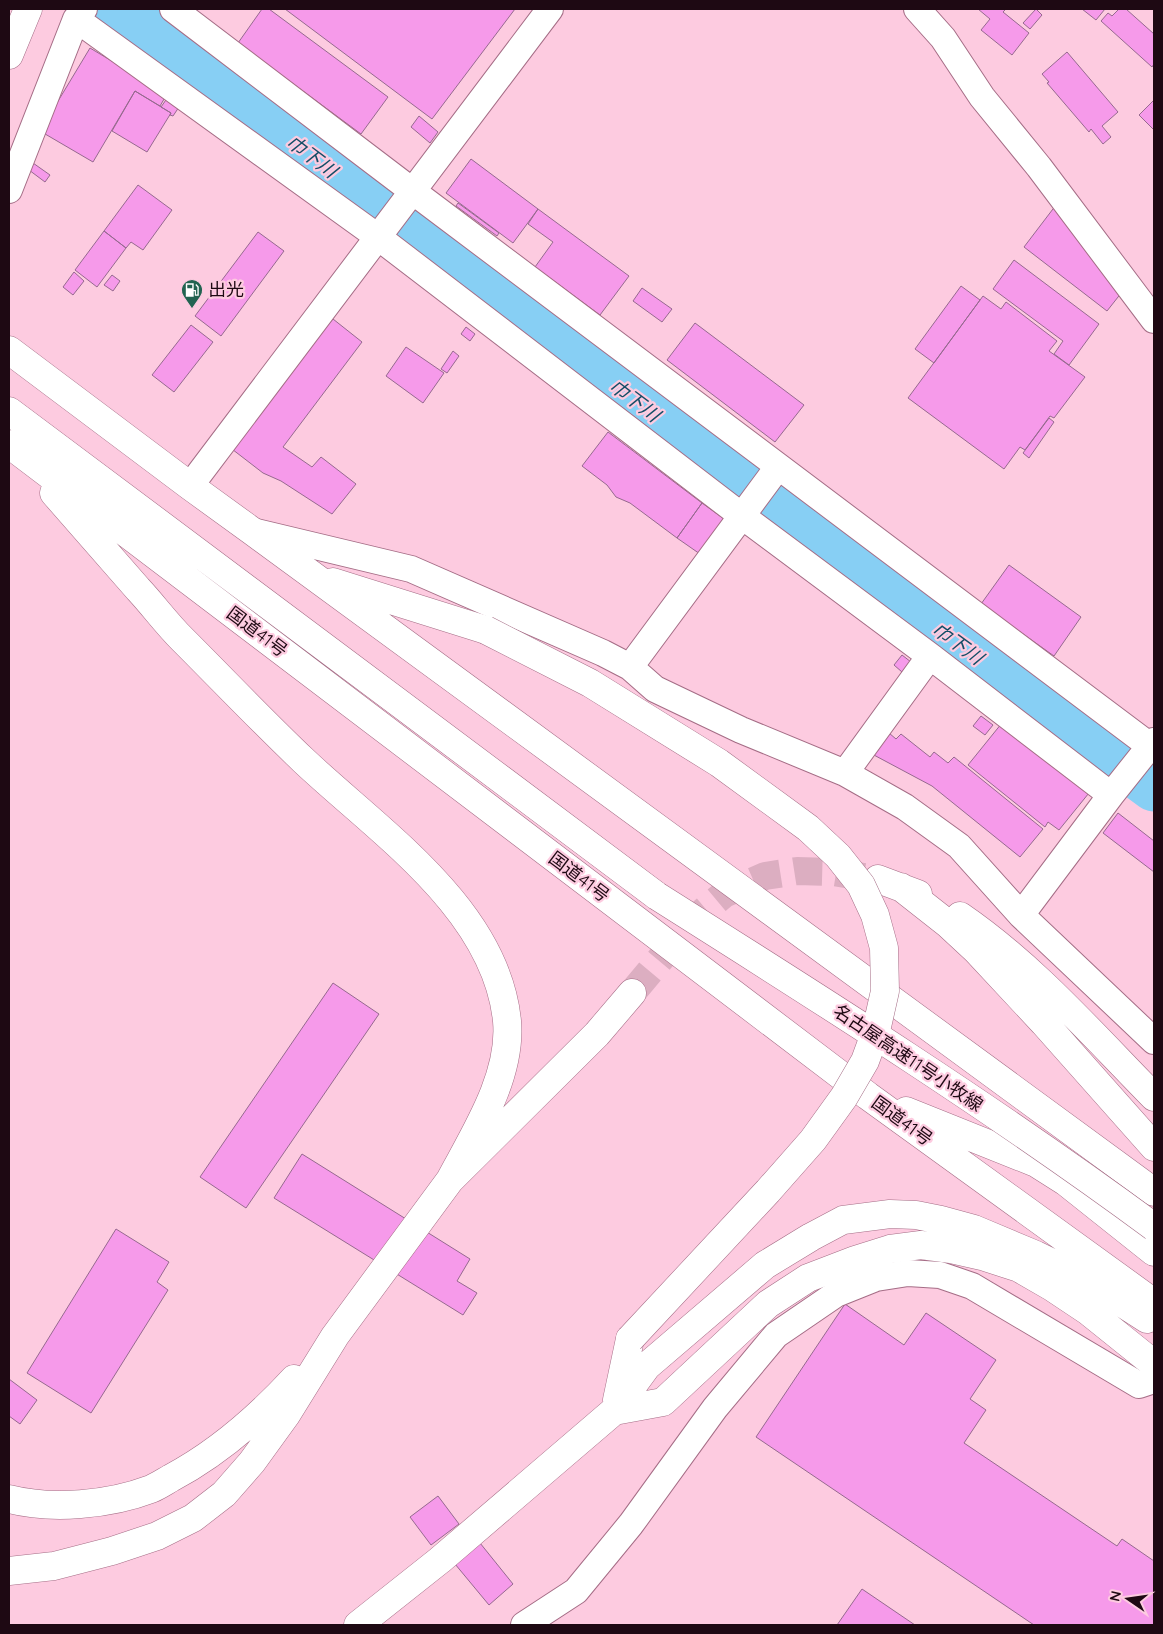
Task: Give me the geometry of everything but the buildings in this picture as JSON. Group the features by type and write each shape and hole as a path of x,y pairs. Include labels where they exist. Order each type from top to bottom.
{"highway":[{"path":"9,55 28,9"},
{"path":"9,350 190,486 1154,1192"},
{"name":"名古屋高速11号小牧線","path":"9,411 657,896 792,981 945,1082 1081,1173 1154,1227"},
{"path":"9,1570 54,1566 112,1551 157,1536 193,1518 224,1494 252,1462 286,1415 335,1336 450,1180 481,1123 496,1089 505,1057 507,1022 501,987 484,948 460,911 427,872 303,760 179,636 13,446"},
{"name":"国道41号","path":"13,446 868,1096 1154,1303"},
{"path":"312,575 486,630 590,684 719,763 808,828 838,856 860,885 876,915 884,948 885,991 876,1031 865,1061 844,1097 813,1140 630,1339 614,1411"},
{"path":"1154,1097 1065,1007 988,935 946,906 889,883 948,924 983,957 1154,1147"},
{"path":"450,1180 597,1034 632,993"},
{"path":"868,1096 1036,1163 1066,1182 1154,1252"},
{"path":"358,1625 406,1588 614,1411 647,1366 765,1265 843,1220 890,1214 916,1215 974,1229 1036,1255 1085,1279 1148,1319 1154,1318"},
{"path":"614,1411 664,1402 768,1304 808,1278 890,1249 921,1245 982,1256 1018,1268 1052,1287 1088,1311 1154,1364"},
{"path":"9,1499 19,1502 65,1505 107,1501 151,1489 195,1466 232,1438 274,1401 335,1336"},
{"path":"338,1625 406,1588"}],"street":[{"path":"173,9 778,467 1152,744 1111,795 1022,915"},
{"path":"190,486 378,237 411,190 550,9"},
{"path":"917,9 943,38 982,97 1039,167 1154,320"},
{"path":"9,190 80,14 378,237 742,516 930,656 1111,795"},
{"path":"630,667 778,467"},
{"path":"252,531 411,569 603,653 630,667 655,689 741,730 845,773 905,807 958,846 1022,915 1154,1041"},
{"path":"845,773 930,656"},
{"path":"524,1625 576,1592 631,1524 715,1408 776,1335 836,1294 876,1278 908,1273 940,1275 972,1286 1139,1385 1154,1380"}],"waterway":[{"name":"巾下川","path":"118,9 874,581 1154,787"}],"tunnel":[{"path":"632,993 693,920 724,894 765,876 797,871 834,872 870,878"}],"place":[{"name":"出光","path":"192,309"}]}
